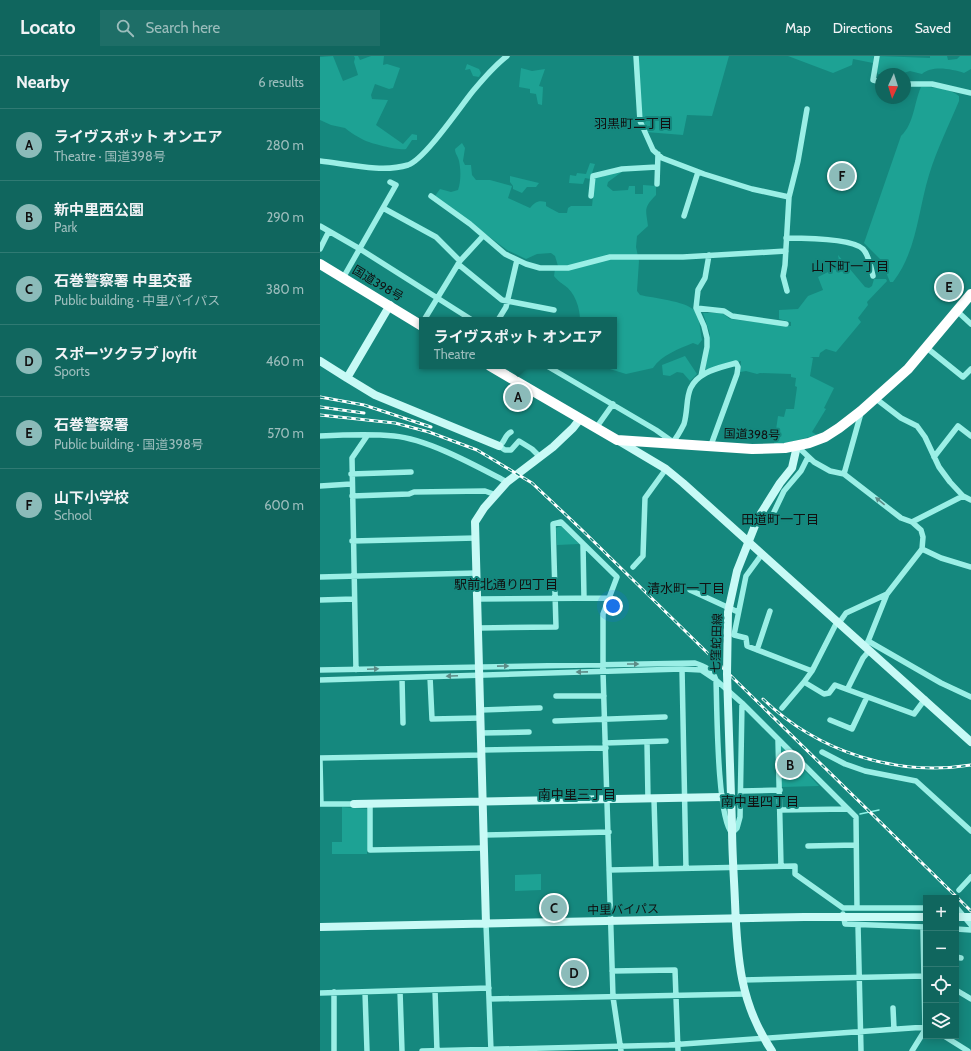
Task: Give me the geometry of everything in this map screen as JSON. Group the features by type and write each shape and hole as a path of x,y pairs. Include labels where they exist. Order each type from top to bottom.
{"highway":[{"name":"国道398号","path":"320,264 390,306 419,321"},
{"name":"国道398号","path":"499,369 617,440 673,442 764,449 797,446 825,437 839,428 875,398 908,369 971,294"}],"street":[{"path":"320,161 371,167 402,166 414,162 440,133 474,90 497,64 507,56"},
{"path":"636,56 640,121 651,144 662,158 698,172 752,189 789,198"},
{"path":"875,80 873,80 877,56"},
{"path":"911,84 932,84 971,93"},
{"path":"787,291 783,276 789,198 798,161 806,109"},
{"path":"657,184 658,154"},
{"path":"591,196 593,176 622,169 657,167"},
{"path":"684,216 698,172"},
{"path":"344,278 396,185 390,182"},
{"path":"431,196 505,254 516,260 540,268 568,268 610,257 709,255 786,251"},
{"path":"383,208 436,237 459,263 502,300 554,310"},
{"path":"320,226 360,249 467,317"},
{"path":"320,249 329,231"},
{"path":"426,317 459,263 483,236"},
{"path":"786,238 826,239 858,246 865,252 873,276"},
{"path":"701,376 707,346 707,338 704,326 696,308 698,290 705,278 709,255"},
{"path":"500,317 508,302 516,260"},
{"path":"347,378 390,306"},
{"path":"696,308 724,311 732,316 786,324"},
{"path":"957,311 971,324"},
{"path":"927,348 963,377 971,369"},
{"path":"320,361 384,399 498,446 511,450 519,441 540,456"},
{"path":"552,369 613,404 673,442 683,424 688,392 701,376 708,372 736,363 738,367 737,374 711,445"},
{"path":"875,398 901,418 918,426 934,457 950,482 963,496 971,500"},
{"path":"596,428 613,404"},
{"path":"844,474 861,410"},
{"path":"491,1050 486,924 476,519 507,482 573,428 580,419"},
{"path":"934,457 958,426 971,436"},
{"path":"498,446 503,443 506,435 511,432"},
{"path":"320,436 394,436 411,439 451,454 507,482"},
{"path":"356,670 351,474 352,456 367,436"},
{"path":"617,440 666,469 868,647 971,742"},
{"path":"638,452 639,444 647,441"},
{"path":"797,446 814,462 830,471 844,474 901,518 912,522 921,530 923,537 922,549 887,594 868,647 848,688"},
{"name":"七窪蛇田線","path":"772,1051 764,1038 745,994 737,954 727,674 728,619 737,571 758,518 780,483 792,468 797,446"},
{"path":"774,512 784,491 801,471 808,457"},
{"path":"633,567 643,556 645,498 666,469"},
{"path":"351,474 411,472"},
{"path":"320,486 351,484"},
{"path":"352,496 409,494 414,492 485,491 496,495"},
{"path":"912,522 963,496"},
{"path":"479,628 556,627 553,524 561,522 617,577 603,614 603,672 613,997 620,1049"},
{"path":"352,541 476,538"},
{"path":"583,545 584,598"},
{"path":"922,549 941,558 971,567"},
{"path":"762,554 746,576 734,635 746,638 747,646 812,671"},
{"path":"320,577 477,573"},
{"path":"690,590 738,612"},
{"path":"782,708 812,671 838,622 846,613 887,594"},
{"path":"478,599 610,598"},
{"path":"320,600 354,599"},
{"path":"757,650 770,611"},
{"path":"868,647 971,697"},
{"path":"320,680 430,677 480,671 603,664 695,663 709,670 714,675 716,680 722,797 728,828 732,830 737,828 740,817 742,703"},
{"path":"320,670 603,672 682,669 701,670 716,680 742,703 856,817 857,908"},
{"path":"682,669 686,868"},
{"path":"430,677 432,719 540,708"},
{"path":"402,678 403,724"},
{"path":"804,682 824,694 829,693 835,685 848,688 867,697 914,714 925,699"},
{"path":"556,696 604,696"},
{"path":"830,720 852,729 867,697"},
{"path":"554,721 665,717"},
{"path":"481,733 529,732"},
{"path":"778,740 781,866"},
{"path":"666,741 482,753 320,760 320,804 722,797"},
{"path":"647,742 656,869"},
{"path":"822,752 845,764 865,771 916,781 971,831"},
{"path":"741,792 780,790"},
{"path":"370,804 370,850 484,848"},
{"path":"780,810 848,809"},
{"path":"484,835 609,832"},
{"path":"808,846 856,845"},
{"path":"609,870 795,866 795,874 843,908 923,908"},
{"path":"959,890 971,877"},
{"path":"843,908 843,917"},
{"path":"959,911 971,925"},
{"name":"中里バイパス","path":"320,927 843,917 857,921 923,917"},
{"path":"959,917 971,917"},
{"path":"861,1051 860,976 857,921 923,927"},
{"path":"959,929 971,930"},
{"path":"924,931 925,967"},
{"path":"612,971 675,970 678,1051"},
{"path":"742,980 923,975"},
{"path":"320,993 488,988"},
{"path":"435,990 437,1051"},
{"path":"400,991 402,1051"},
{"path":"334,992 334,1051"},
{"path":"365,992 367,1051"},
{"path":"959,992 971,999"},
{"path":"489,998 745,994"},
{"path":"893,1008 894,1029"},
{"path":"422,1051 620,1049 923,1027"},
{"path":"912,1051 923,1034"},
{"path":"949,1039 968,1051"}],"green space":[{"path":"333,56 343,81 358,75 354,62 354,56 358,56 360,60 371,56 384,56 383,65 387,64 400,68 393,88 389,89 375,84 371,95 372,99 388,100 376,125 403,144 412,134 417,135 417,140 412,140 406,149 387,147 366,141 345,128 331,125 320,120 320,57"},
{"path":"637,56 729,56 712,116 687,115 683,135 646,132 642,121"},
{"path":"788,56 874,56 873,63 853,59 852,65 833,73"},
{"path":"878,56 930,58 930,56 947,56 948,60 957,59 960,56 971,56 971,69 964,73 948,69 931,69 922,74 911,71 911,68 877,68"},
{"path":"467,64 479,69 481,73 479,77 473,76 470,69 465,70"},
{"path":"521,68 532,71 545,69 539,86 543,87 542,105 538,104 536,94 530,93 530,89 519,87"},
{"path":"921,87 951,91 959,96 959,101 932,165 912,244 901,270 893,282 890,282 881,260 864,243 901,136 909,126"},
{"path":"462,143 465,148 463,161 465,165 471,165 472,175 476,180 490,180 512,186 508,198 530,208 539,201 546,202 546,206 559,213 567,213 568,208 571,206 592,206 595,177 623,171 608,182 607,186 613,191 628,190 629,186 635,186 635,194 643,194 643,185 656,186 656,195 646,209 648,226 637,236 636,247 639,261 637,291 640,295 684,304 694,310 699,320 702,340 698,345 693,343 671,353 656,363 653,368 626,374 610,369 617,369 617,317 580,317 578,305 574,296 568,288 554,276 555,269 558,266 555,256 551,253 537,254 526,259 507,250 435,196 440,189 451,192 458,190 460,168 459,159 455,149"},
{"path":"590,163 595,164 590,179 585,178 583,184 569,183 570,175 576,176 577,173 586,174"},
{"path":"510,176 539,183 536,187 527,187 522,193 513,189 510,182"},
{"path":"838,255 865,287 869,288 872,286 874,279 886,279 887,281 867,302 868,305 858,318 861,322 836,352 826,349 820,353 819,357 810,357 813,358 810,376 834,388 824,408 826,409 812,432 817,435 787,443 774,444 778,416 784,417 786,409 794,409 797,387 795,386 796,378 791,377 791,374 757,374 746,371 740,372 741,361 705,370 710,334 703,313 722,313 730,319 791,326 791,322 779,319 779,310 798,309 808,296 823,290 818,277 840,266"},
{"path":"685,356 697,374 690,381 683,373 677,372 670,376 663,375 662,365"},
{"path":"561,526 579,544 557,545 556,528"},
{"path":"780,744 819,786 781,787"},
{"path":"342,807 367,809 367,854 332,854 332,842 342,842"},
{"path":"541,874 541,890 515,891 515,875"}],"waterway":[{"path":"860,814 879,810"}],"railway":[{"path":"320,397 364,405 431,427"},
{"path":"320,407 364,413"},
{"path":"320,415 395,423 429,432 477,450 532,483 582,530 971,911"},
{"path":"763,699 785,718 808,733 833,746 860,756 887,763 915,767 943,768 971,765"}],"place":[{"name":"山下小学校","path":"842,176"},
{"name":"石巻警察署","path":"949,287"},
{"name":"ライヴスポット オンエア","path":"518,397"},
{"name":"新中里西公園","path":"790,765"},
{"name":"石巻警察署 中里交番","path":"554,908"},
{"name":"スポーツクラブ Joyfit","path":"574,973"}],"district":[{"name":"羽黒町二丁目","path":"633,123"},
{"name":"山下町一丁目","path":"850,266"},
{"name":"田道町一丁目","path":"780,519"},
{"name":"駅前北通り四丁目","path":"506,584"},
{"name":"清水町一丁目","path":"686,588"},
{"name":"南中里三丁目","path":"577,794"},
{"name":"南中里四丁目","path":"760,801"}]}
